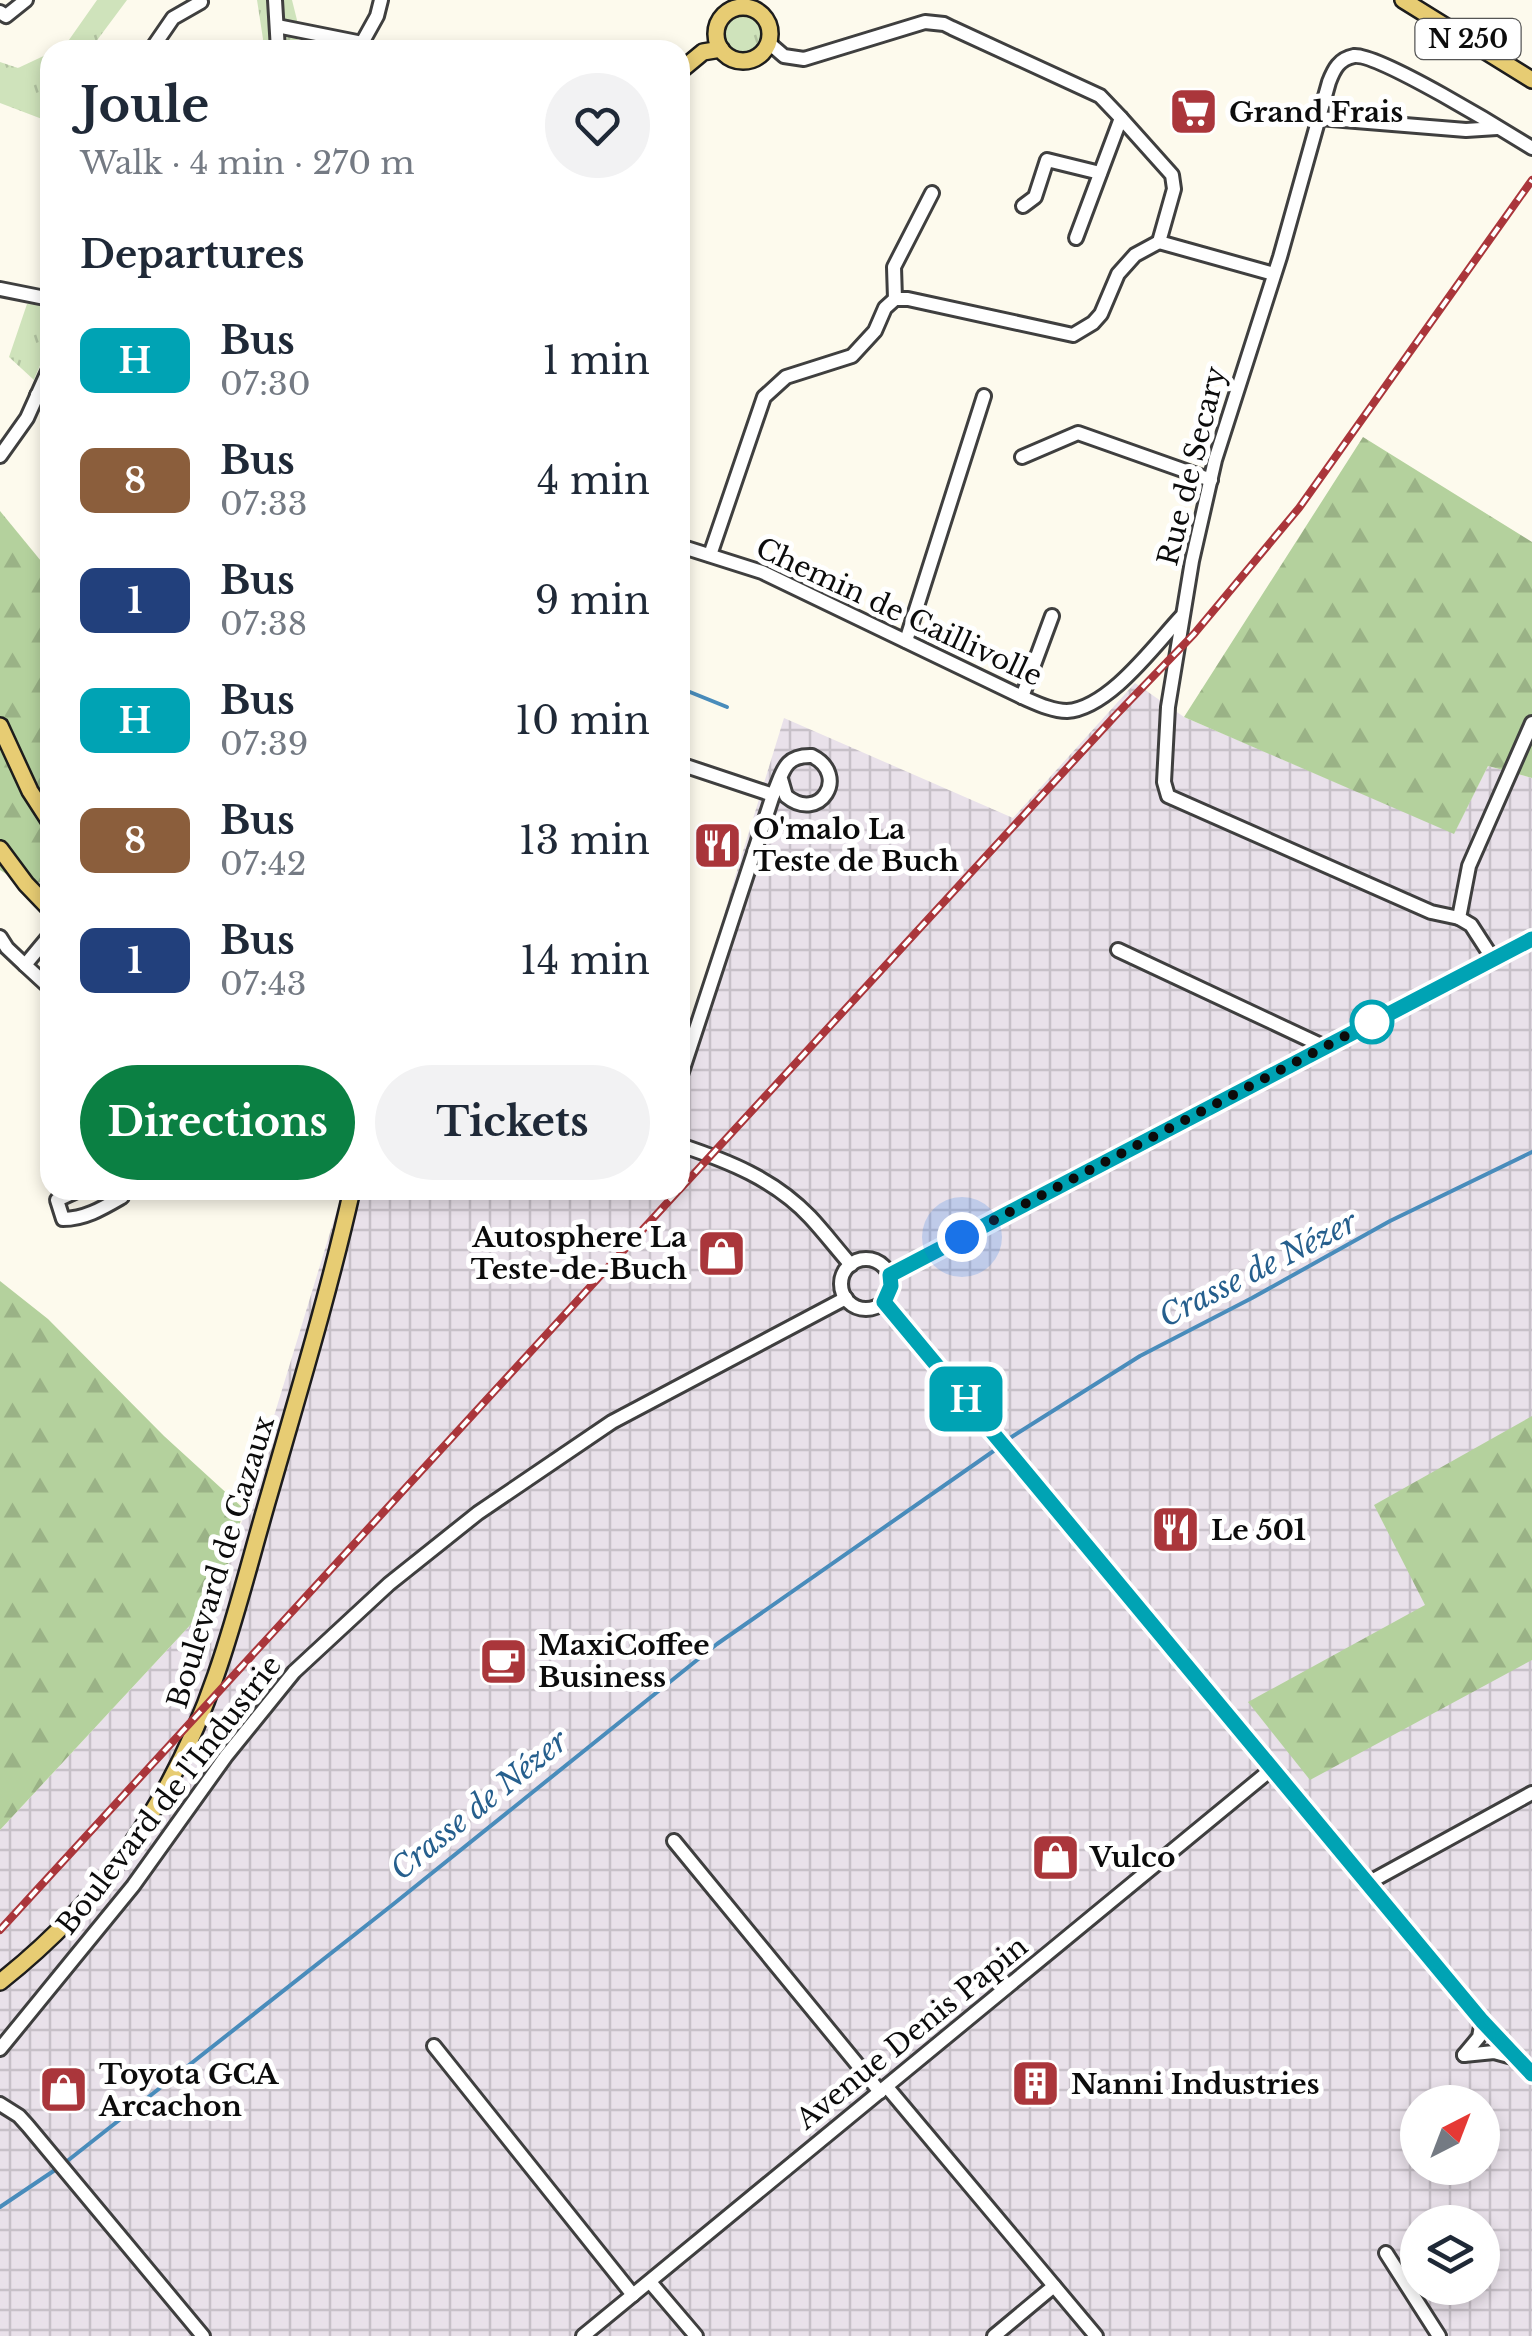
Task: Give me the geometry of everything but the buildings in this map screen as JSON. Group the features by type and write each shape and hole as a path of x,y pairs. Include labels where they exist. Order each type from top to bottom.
{"main road":[{"name":"N 250","path":"1403,0 1532,80"},
{"path":"752,4 770,28 769,43 762,54 749,60 733,59 721,49 716,34 720,20 731,10 752,4"},
{"path":"690,63 702,52 721,49"},
{"path":"0,726 40,806"},
{"path":"0,849 40,899"},
{"name":"Boulevard de Cazaux","path":"0,1982 64,1927 111,1874 158,1802 196,1728 228,1638 334,1271 350,1200"},
{"name":"Boulevard de Cazaux","path":"334,1271 359,1200"}],"street":[{"path":"0,12 6,16 26,0"},
{"path":"275,0 278,40"},
{"path":"367,40 381,0"},
{"path":"158,40 173,18 201,2"},
{"path":"769,43 784,56 804,60 925,22 944,24 1100,96 1172,176 1174,189 1159,242"},
{"path":"277,26 338,40"},
{"name":"Rue de Secary","path":"1460,918 1431,912 1168,796 1164,782 1168,706 1192,561 1211,480 1336,65 1351,56 1366,57 1532,148"},
{"path":"1076,238 1122,118"},
{"path":"1319,118 1466,130 1499,128"},
{"path":"1023,206 1036,197 1047,160 1100,173"},
{"path":"895,299 894,267 932,193"},
{"path":"710,556 764,397 786,377 852,356 895,299 1073,335 1094,324 1118,274 1134,255 1159,242 1274,274"},
{"path":"0,289 40,297"},
{"path":"0,456 27,418 40,388"},
{"path":"906,640 984,396"},
{"path":"1022,457 1078,433 1211,480"},
{"name":"Chemin de Caillivolle","path":"690,549 762,572 1022,697 1066,711 1088,705 1114,688 1183,616"},
{"path":"1022,697 1052,616"},
{"path":"1492,960 1471,925 1460,918 1469,866 1532,723"},
{"path":"690,1048 773,794 788,762 799,756 812,756 827,768 830,788 822,799 780,810 760,834"},
{"path":"690,767 773,794"},
{"path":"780,779 786,796 796,804"},
{"path":"0,937 40,979"},
{"path":"890,1275 1532,939"},
{"path":"25,965 40,947"},
{"path":"1118,950 1325,1047"},
{"path":"690,1149 757,1175 775,1187 809,1216 851,1264"},
{"path":"57,1200 62,1218 98,1211 117,1200"},
{"path":"878,1262 890,1275 891,1286 884,1302 874,1308 856,1307 846,1298 842,1287 851,1264 878,1262"},
{"name":"Boulevard de l'Industrie","path":"0,2049 134,1886 216,1768 294,1672 390,1584 478,1512 612,1422 846,1298"},
{"path":"884,1302 1482,2021 1532,2074"},
{"name":"Avenue Denis Papin","path":"584,2336 1273,1768"},
{"path":"1368,1883 1532,1793"},
{"path":"674,1841 1096,2336"},
{"path":"1482,2021 1480,2037 1464,2056 1494,2052 1517,2058"},
{"path":"434,2046 633,2295"},
{"path":"0,2104 19,2116 202,2336"},
{"path":"1386,2253 1439,2336"},
{"path":"650,2282 696,2336"},
{"path":"994,2336 1054,2286"}],"shaded area":[{"path":"1135,683 1184,717 1454,833 1488,766 1532,778 1532,2336 0,2336 0,1830 220,1593 340,1200 690,1200 690,1033 784,718 1013,818"}],"green space":[{"path":"97,0 127,0 97,40 69,40"},
{"path":"257,0 292,0 298,40 263,39"},
{"path":"745,14 759,20 765,34 759,48 745,54 731,48 725,34 731,20"},
{"path":"40,58 40,118 0,103 0,62 18,68"},
{"path":"27,304 40,305 40,365 34,380 9,357"},
{"path":"1363,437 1532,542 1532,778 1488,766 1454,834 1184,717"},
{"path":"0,511 40,560 40,883 14,879 0,870"},
{"path":"0,1281 48,1319 164,1436 244,1509 220,1593 0,1830"},
{"path":"1532,1416 1532,1660 1310,1780 1248,1702 1425,1605 1374,1505"}],"waterway":[{"path":"690,692 727,707"},
{"name":"Crasse de Nézer","path":"1010,1438 1140,1356 1390,1221 1532,1152"},
{"name":"Crasse de Nézer","path":"66,2162 717,1644 995,1450"},
{"name":"Crasse de Nézer","path":"0,2207 58,2168"}],"railway":[{"path":"690,1178 1194,634 1299,508 1532,180"},
{"path":"0,1930 670,1200"}],"bus line":[{"name":"H","path":"1532,939 890,1275 891,1286 884,1302 1482,2021 1532,2074"}],"place":[{"name":"Grand Frais","path":"1194,112"},
{"name":"O'malo La Teste de Buch","path":"718,845"},
{"name":"Autosphere La Teste-de-Buch","path":"722,1253"},
{"name":"Le 501","path":"1176,1530"},
{"name":"MaxiCoffee Business","path":"503,1661"},
{"name":"Vulco","path":"1055,1857"},
{"name":"Nanni Industries","path":"1036,2084"},
{"name":"Toyota GCA Arcachon","path":"64,2090"}],"route":[{"path":"962,1237 1372,1022"}]}
